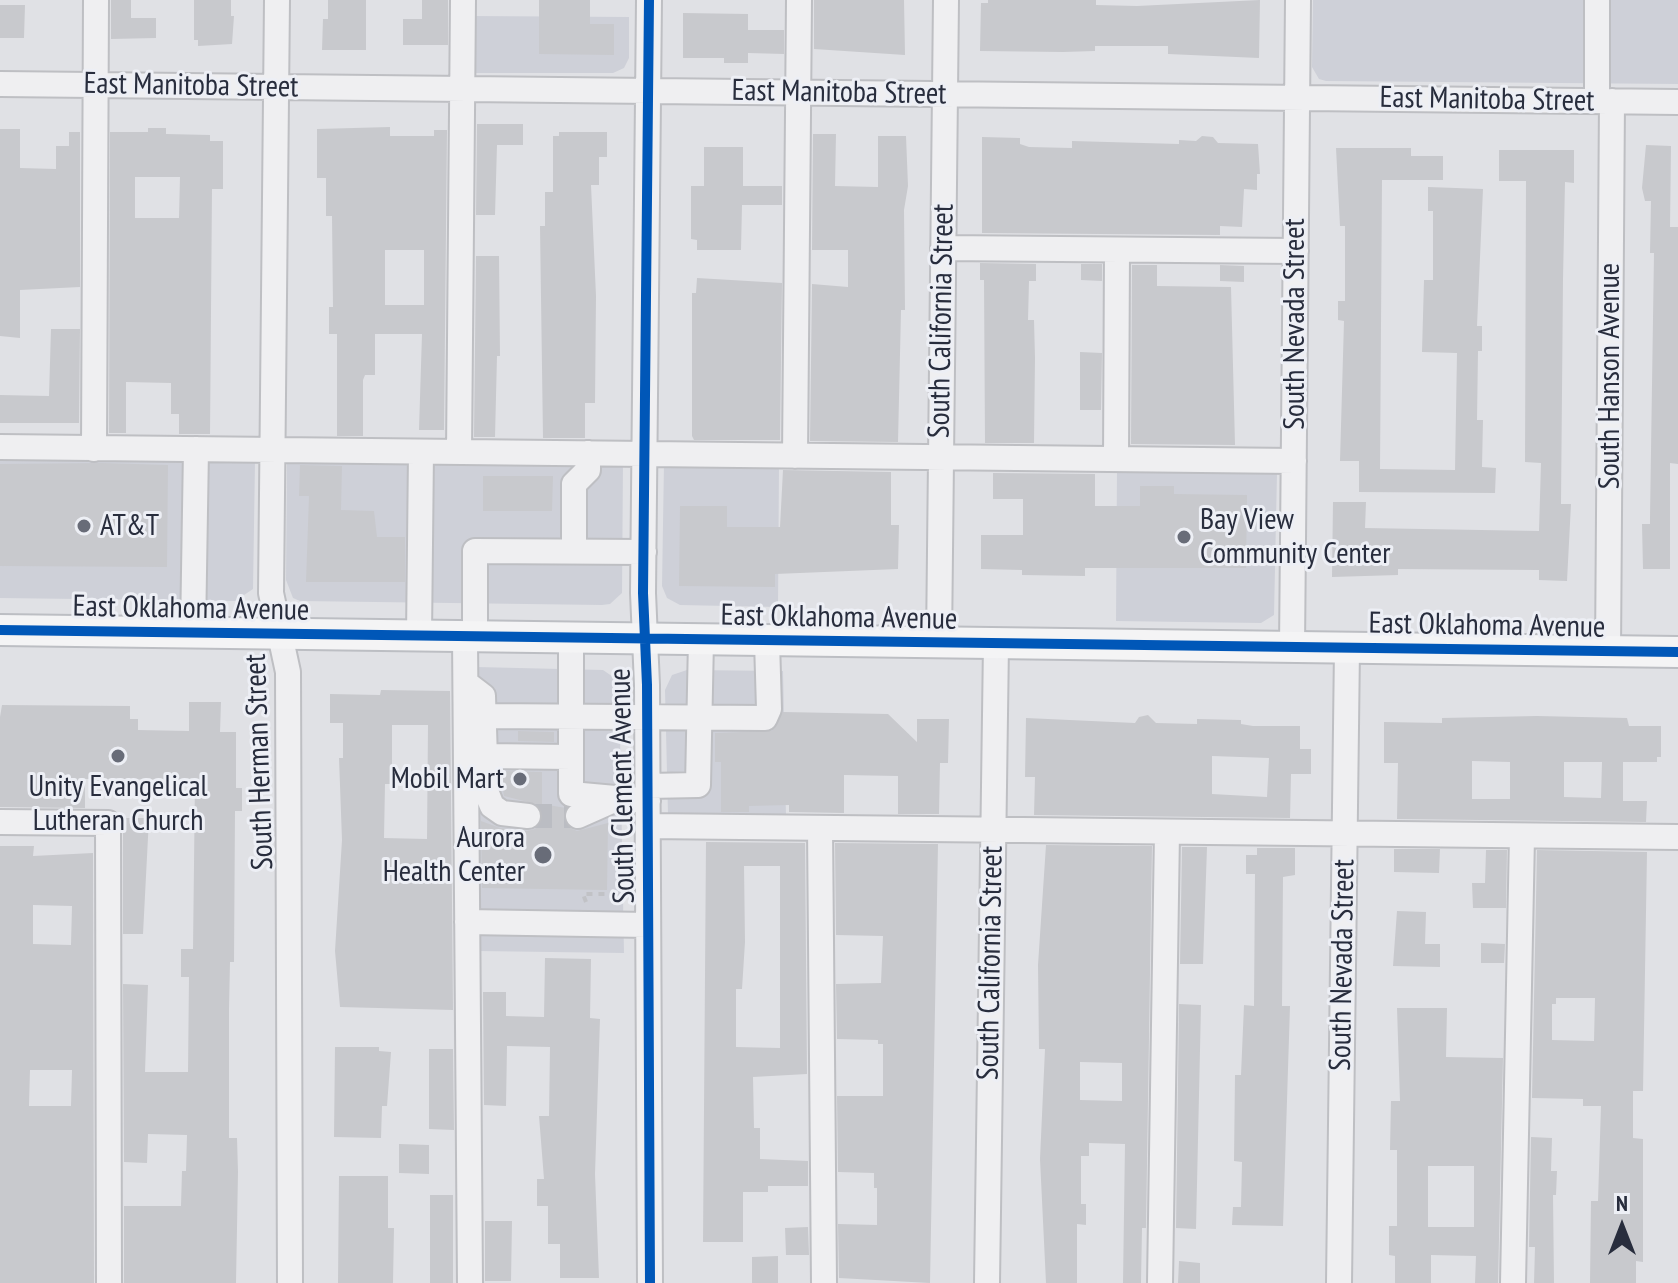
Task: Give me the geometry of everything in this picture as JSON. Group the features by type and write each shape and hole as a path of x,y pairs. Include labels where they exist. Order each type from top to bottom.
{"main road":[{"name":"East Oklahoma Avenue","path":"0,630 1678,652"}],"street":[{"path":"94,449 96,0"},
{"name":"South Herman Street","path":"277,0 271,593 288,672 290,1283"},
{"path":"459,452 463,0"},
{"name":"South Clement Avenue","path":"649,0 644,552 650,1283"},
{"path":"795,456 799,0"},
{"name":"South California Street","path":"939,643 946,0"},
{"name":"South Nevada Street","path":"1292,647 1298,0"},
{"name":"South Hanson Avenue","path":"1597,0 1604,101 1608,651"},
{"name":"East Manitoba Street","path":"0,84 1678,102"},
{"path":"943,248 1296,251"},
{"path":"1116,459 1117,250"},
{"path":"0,447 1294,461"},
{"path":"193,633 196,449"},
{"path":"419,636 421,452"},
{"path":"574,551 574,484 588,470 588,453"},
{"path":"470,1283 466,683 475,551 644,552"},
{"path":"571,638 571,794 614,800"},
{"path":"578,816 614,800 698,785 701,640"},
{"path":"485,716 765,718 768,715 767,641"},
{"name":"South California Street","path":"987,1283 996,644"},
{"name":"South Nevada Street","path":"1339,1283 1347,648"},
{"path":"466,683 483,696 486,791 492,806 502,813 528,816"},
{"path":"485,756 571,757"},
{"path":"0,822 108,823 109,1283"},
{"path":"648,826 1678,837"},
{"path":"820,828 824,1283"},
{"path":"1160,1283 1167,832"},
{"path":"1513,1283 1522,836"},
{"path":"467,922 648,925"}],"path":[{"path":"583,894 615,894"}],"shaded area":[{"path":"1313,0 1678,0 1678,84 1326,81 1319,79 1312,67"},
{"path":"471,16 629,17 629,58 624,68 613,73 471,73"},
{"path":"0,455 255,461 253,589 235,601 0,598"},
{"path":"287,458 623,461 622,593 610,604 602,605 300,601 293,598 286,580"},
{"path":"664,463 779,465 778,607 680,605 667,598 662,586"},
{"path":"1117,468 1270,470 1277,473 1274,615 1261,623 1116,621"},
{"path":"476,667 603,670 619,681 624,953 478,951"},
{"path":"687,670 783,671 786,817 668,814 665,690 672,675"}],"building":[{"path":"111,0 131,0 131,18 156,18 156,38 111,39"},
{"path":"194,0 231,0 231,16 234,16 232,44 198,46 198,40 194,40"},
{"path":"328,0 366,0 366,50 322,50 323,19 328,19"},
{"path":"422,0 448,0 448,45 403,45 403,19 422,19"},
{"path":"539,0 590,0 590,24 614,24 614,55 539,54"},
{"path":"814,0 904,0 905,55 814,49"},
{"path":"988,0 1096,0 1096,5 1137,6 1260,0 1259,58 1168,54 1168,46 1095,46 1095,51 1063,52 980,51 981,3 988,3"},
{"path":"0,5 25,5 24,38 0,38"},
{"path":"683,13 748,14 748,30 784,30 784,54 748,53 748,63 724,63 724,58 683,58"},
{"path":"477,124 523,124 523,145 497,145 495,215 476,215"},
{"path":"390,127 390,136 434,136 434,130 447,130 444,430 419,430 422,334 375,334 375,375 365,375 363,380 363,436 337,436 337,334 329,334 329,307 333,307 332,216 326,216 326,178 317,178 317,129","holes":["385,250 424,250 424,305 385,305"]},
{"path":"148,128 166,128 166,134 210,135 210,141 223,141 223,189 212,189 210,434 179,434 179,414 171,414 171,383 126,382 126,433 109,433 110,132 148,132","holes":["135,177 180,177 179,218 135,218"]},
{"path":"0,129 20,129 20,168 56,169 56,146 69,146 69,132 80,132 80,287 20,290 20,338 0,336"},
{"path":"559,132 607,132 607,157 599,157 599,185 591,185 596,296 595,403 585,403 585,438 543,438 540,226 545,226 545,192 553,192 553,136 559,136"},
{"path":"813,134 836,134 835,186 878,187 878,136 906,136 905,310 901,310 898,442 810,441 812,284 848,287 848,250 812,250"},
{"path":"1202,136 1213,137 1218,143 1258,144 1260,174 1257,174 1257,190 1244,189 1242,227 1220,226 1220,235 982,233 982,137 1020,138 1020,144 1029,147 1072,148 1072,141 1179,144 1179,140 1196,141"},
{"path":"1646,145 1671,146 1670,227 1678,227 1678,464 1670,463 1670,569 1643,569 1642,524 1650,524 1654,253 1650,253 1651,201 1645,201 1642,188"},
{"path":"704,147 743,147 743,186 782,186 782,205 742,205 741,250 697,250 697,240 691,239 691,186 704,186"},
{"path":"1336,148 1411,148 1411,156 1443,156 1443,180 1382,180 1380,469 1455,470 1457,353 1422,352 1424,280 1433,280 1433,211 1428,211 1428,187 1483,189 1477,326 1482,326 1482,351 1478,351 1477,420 1483,420 1482,467 1496,468 1495,493 1359,492 1359,461 1340,461 1344,321 1338,320 1338,301 1345,301 1345,226 1340,226"},
{"path":"1499,150 1574,150 1574,183 1565,182 1563,279 1561,504 1571,504 1567,581 1539,580 1539,570 1398,569 1398,575 1332,577 1333,502 1366,502 1365,528 1539,531 1541,463 1525,462 1526,181 1499,181"},
{"path":"476,256 499,256 500,356 497,356 495,437 474,437"},
{"path":"980,263 1036,264 1036,281 1029,281 1028,320 1034,320 1034,443 985,443 984,280 980,280"},
{"path":"1081,264 1102,264 1102,281 1081,280"},
{"path":"1132,265 1157,265 1157,286 1231,287 1235,445 1131,444"},
{"path":"1220,265 1244,266 1244,282 1220,281"},
{"path":"697,278 782,283 780,440 694,440 692,293 696,293"},
{"path":"51,329 80,329 79,423 0,423 0,395 49,396"},
{"path":"1080,352 1102,353 1101,410 1080,410"},
{"name":"AT&T","path":"0,464 168,465 167,567 0,566"},
{"path":"300,465 342,466 341,510 374,511 377,537 405,537 405,582 306,582 309,496 299,496"},
{"path":"783,470 891,472 891,525 899,525 898,569 775,574 775,587 679,586 680,506 727,506 727,527 780,527"},
{"path":"993,473 1095,474 1095,506 1140,506 1140,486 1174,486 1174,494 1247,495 1246,568 1085,568 1085,576 1022,575 1022,570 981,569 981,535 1023,535 1023,499 993,499"},
{"path":"483,476 553,476 552,511 483,511"},
{"path":"381,690 450,691 453,1010 340,1007 335,951 342,840 339,758 343,758 343,723 330,723 330,694 380,695","holes":["392,725 428,725 427,839 384,838 385,784 392,784"]},
{"path":"189,702 221,702 220,732 236,732 236,788 242,788 242,811 235,811 234,962 230,962 229,1009 229,1138 237,1138 238,1172 236,1283 124,1283 124,1206 181,1206 182,1171 186,1171 187,1135 148,1134 147,1163 124,1162 123,984 148,985 145,1072 188,1072 189,977 181,977 181,949 193,949 195,780 85,779 85,808 0,807 0,717 2,705 130,706 130,719 138,719 138,730 189,731"},
{"path":"783,712 888,714 917,742 917,719 949,719 948,763 940,763 939,814 898,814 898,776 844,775 844,813 789,812 789,805 749,806 749,812 721,812 721,762 715,762 715,733 772,731"},
{"path":"1148,715 1156,723 1197,724 1197,719 1241,720 1241,724 1253,726 1300,726 1300,749 1311,749 1311,774 1291,774 1290,818 1034,815 1035,777 1025,777 1026,718 1135,723 1139,717","holes":["1212,756 1269,758 1267,797 1212,794"]},
{"path":"1442,718 1627,718 1629,726 1661,726 1661,757 1657,757 1657,762 1623,762 1623,801 1647,801 1646,822 1397,819 1398,763 1384,763 1384,722 1442,723","holes":["1472,761 1510,762 1510,799 1472,799","1564,762 1602,762 1601,798 1564,797"]},
{"path":"518,731 554,732 554,742 518,741"},
{"name":"Aurora Health Center","path":"500,771 542,772 542,804 566,808 564,821 570,828 577,831 608,823 607,890 482,888 481,821 500,828 527,831 535,829 543,818 536,804 504,796"},
{"path":"123,818 149,818 143,934 123,934"},
{"path":"706,842 805,843 807,1074 753,1077 754,1128 760,1128 760,1159 808,1161 808,1186 768,1186 768,1192 743,1192 743,1242 703,1242","holes":["744,866 780,866 780,1048 736,1047 736,989 742,989 745,942"]},
{"path":"835,843 938,844 930,1283 839,1278 838,1224 877,1225 877,1188 874,1188 874,1173 838,1172 837,1096 883,1096 883,1044 878,1044 878,1040 837,1039 836,984 881,983 883,936 836,935"},
{"path":"1046,845 1152,846 1146,1228 1142,1228 1141,1283 1123,1283 1125,1144 1089,1143 1089,1156 1081,1156 1081,1204 1086,1204 1086,1225 1077,1224 1077,1283 1046,1283 1040,1159 1045,1049 1039,1049 1038,965","holes":["1080,1062 1122,1063 1122,1101 1080,1100"]},
{"path":"0,846 34,846 33,856 93,853 94,1283 0,1283","holes":["33,905 72,906 71,945 33,944","30,1070 72,1070 71,1106 29,1106"]},
{"path":"1182,847 1207,847 1203,964 1180,964"},
{"path":"1257,848 1295,848 1295,875 1283,877 1282,1006 1290,1006 1283,1226 1232,1225 1233,1207 1241,1207 1242,1162 1234,1161 1235,1075 1241,1075 1244,1005 1254,1006 1255,874 1246,874 1246,855 1257,855"},
{"path":"1394,849 1440,849 1439,873 1394,872"},
{"path":"1486,850 1507,850 1506,908 1473,908 1472,883 1485,883"},
{"path":"1537,850 1647,852 1643,1091 1633,1091 1633,1138 1643,1139 1643,1262 1636,1261 1636,1283 1590,1283 1591,1201 1598,1201 1601,1106 1583,1106 1583,1099 1532,1098","holes":["1556,998 1595,998 1594,1041 1552,1040 1552,1004 1556,1004"]},
{"path":"1397,911 1426,912 1425,944 1440,944 1440,967 1393,966"},
{"path":"1481,943 1505,944 1504,963 1481,963"},
{"path":"545,958 591,959 590,1018 600,1019 595,1174 599,1278 560,1278 560,1244 548,1244 548,1206 537,1206 537,1179 544,1179 539,1116 549,1116 550,1047 507,1046 506,1106 484,1105 483,992 506,992 506,1016 544,1017"},
{"path":"1179,1004 1201,1005 1196,1229 1176,1228"},
{"path":"1397,1008 1447,1008 1446,1057 1503,1058 1498,1283 1475,1283 1476,1256 1431,1255 1431,1283 1395,1283 1395,1256 1389,1255 1389,1226 1397,1226 1397,1150 1390,1150 1391,1101 1400,1101","holes":["1428,1166 1474,1166 1474,1227 1428,1227"]},
{"path":"335,1047 379,1047 379,1051 391,1052 387,1106 382,1106 381,1138 334,1137"},
{"path":"429,1049 453,1049 454,1130 429,1129"},
{"path":"1531,1137 1552,1138 1551,1171 1557,1171 1556,1195 1553,1195 1554,1283 1534,1283 1535,1247 1529,1247"},
{"path":"399,1144 429,1145 429,1174 399,1173"},
{"path":"339,1176 388,1176 388,1228 394,1228 393,1283 338,1283"},
{"path":"430,1195 453,1195 453,1283 430,1283"},
{"path":"485,1221 512,1221 511,1281 485,1281"},
{"path":"808,1227 809,1255 786,1255 785,1228"},
{"path":"778,1256 778,1283 752,1283 752,1257"},
{"path":"1179,1261 1200,1263 1200,1283 1178,1283"}],"tunnel":[{"path":"528,816 578,816"}],"cycle path":[{"path":"649,0 643,593 647,685 650,1283"},
{"path":"0,630 1678,652"}],"place":[{"name":"AT&T","path":"84,526"},
{"name":"Bay View Community Center","path":"1184,537"},
{"name":"Unity Evangelical Lutheran Church","path":"118,756"},
{"name":"Mobil Mart","path":"520,779"},
{"name":"Aurora Health Center","path":"543,855"}]}
